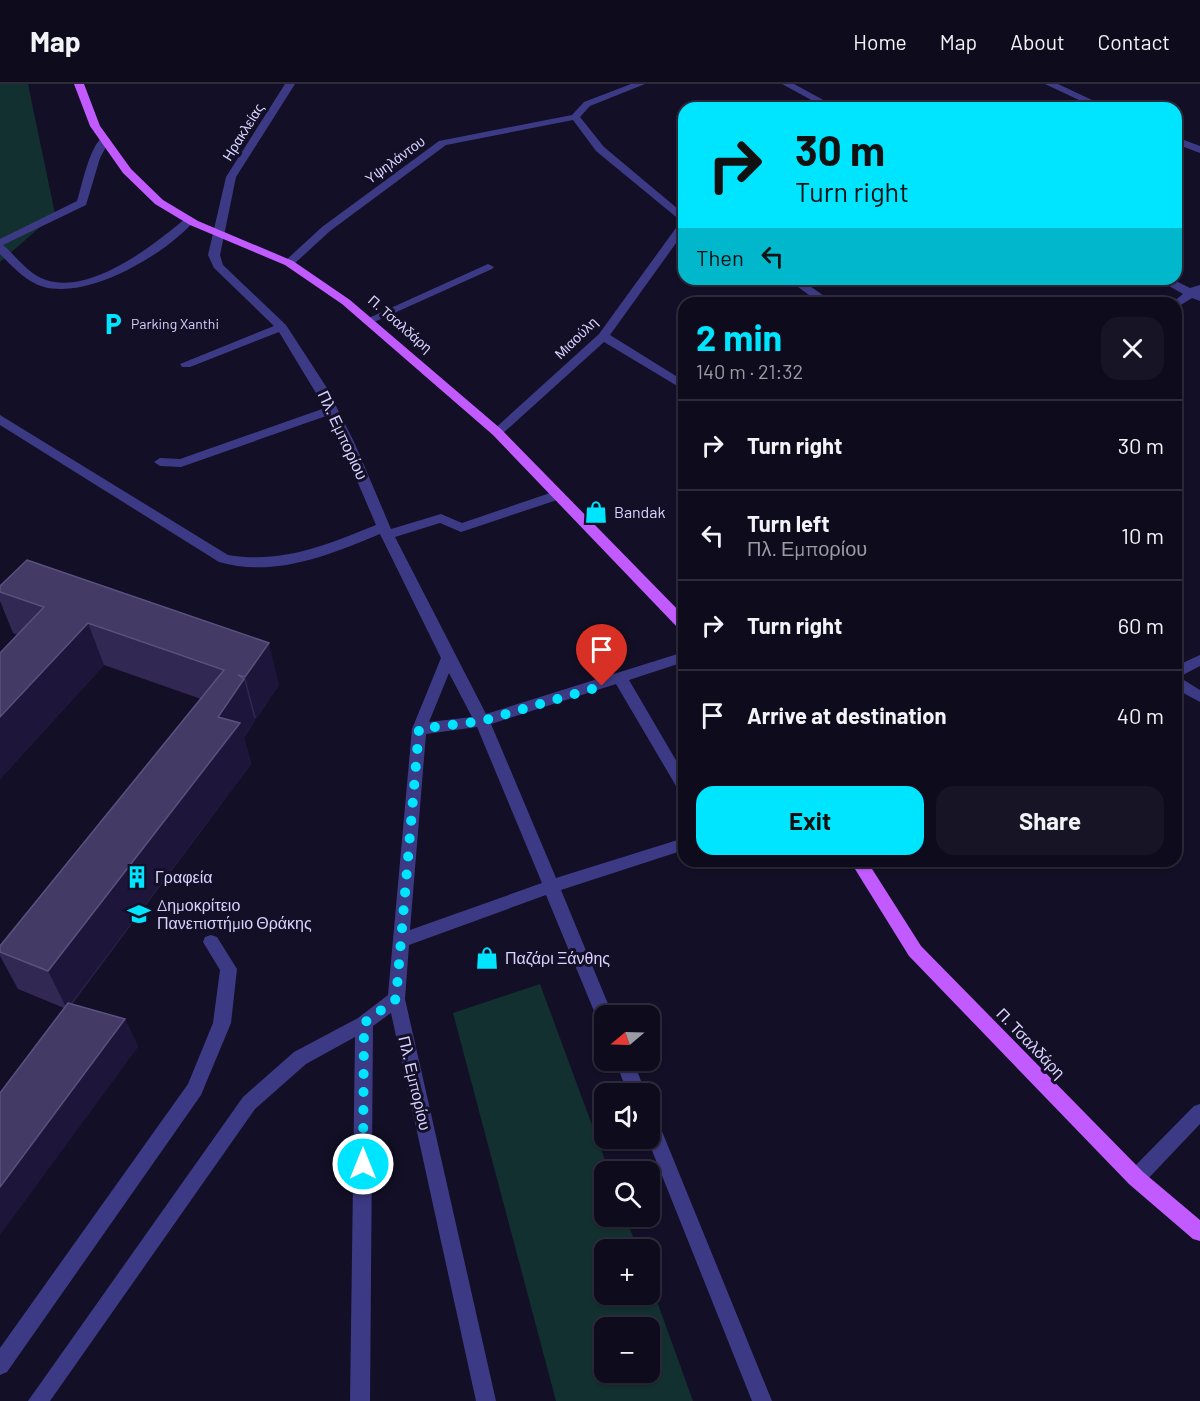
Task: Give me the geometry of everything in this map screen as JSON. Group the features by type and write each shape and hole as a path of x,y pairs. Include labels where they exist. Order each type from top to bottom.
{"main road":[{"name":"Π. Τσαλδάρη","path":"79,84 95,126 127,171 159,202 190,220 289,264 346,302 497,432 678,619"},
{"name":"Π. Τσαλδάρη","path":"862,867 915,951 1136,1178 1200,1232"}],"street":[{"name":"Ηρακλείας","path":"218,233 231,177 290,84"},
{"path":"640,84 587,104 575,117 600,149 678,214"},
{"path":"787,84 822,102"},
{"path":"1053,85 1067,84"},
{"path":"1053,85 1091,102"},
{"name":"Υψηλάντου","path":"289,264 326,229 443,143 575,117"},
{"path":"0,243 82,203 95,158 105,140"},
{"path":"1182,142 1200,150"},
{"path":"0,248 19,268 44,284 55,287 79,284 122,269 149,254 190,220"},
{"name":"Μιαούλη","path":"497,432 603,336 678,232"},
{"name":"Πλ. Εμπορίου","path":"218,233 214,255 218,266 282,327 332,410 386,530 448,658 482,721 553,886 601,1005"},
{"path":"368,321 488,267"},
{"path":"802,285 819,297"},
{"path":"1179,285 1197,292"},
{"path":"1182,301 1197,292"},
{"path":"186,364 282,327"},
{"path":"603,336 678,382"},
{"path":"160,462 181,463 332,410"},
{"path":"0,419 224,559 262,564 300,558 386,530 441,518 461,528 558,495"},
{"name":"Πλ. Εμπορίου","path":"448,658 419,729 396,999 486,1401"},
{"path":"419,729 482,721 621,680 678,659"},
{"path":"1182,670 1200,660"},
{"path":"621,680 678,777"},
{"path":"1182,685 1200,697"},
{"path":"400,941 553,886 678,846"},
{"path":"0,1365 195,1089 222,1023 229,969 211,942"},
{"path":"39,1401 249,1103 300,1058 364,1023 396,999"},
{"path":"360,1401 364,1023"},
{"path":"1136,1178 1200,1112"},
{"path":"660,1149 762,1401"}],"green space":[{"path":"0,84 28,84 55,214 0,262"},
{"path":"540,984 594,1130 594,1149 601,1149 605,1161 594,1161 594,1227 629,1227 634,1239 594,1239 594,1305 658,1305 693,1401 556,1401 453,1013"}],"building":[{"path":"27,560 269,643 245,677 238,675 244,679 218,717 240,723 48,971 0,952 0,946 224,670 88,623 0,717 0,653 44,607 0,592 0,586"},
{"path":"68,1003 125,1019 0,1187 0,1093"}],"place":[{"name":"Parking Xanthi","path":"113,324"},
{"name":"Bandak","path":"596,512"},
{"name":"Γραφεία","path":"137,877"},
{"name":"Δημοκρίτειο Πανεπιστήμιο Θράκης","path":"139,914"},
{"name":"Παζάρι Ξάνθης","path":"487,958"}],"route":[{"path":"363,1164 364,1023 396,999 419,729 482,721 602,686"}]}
